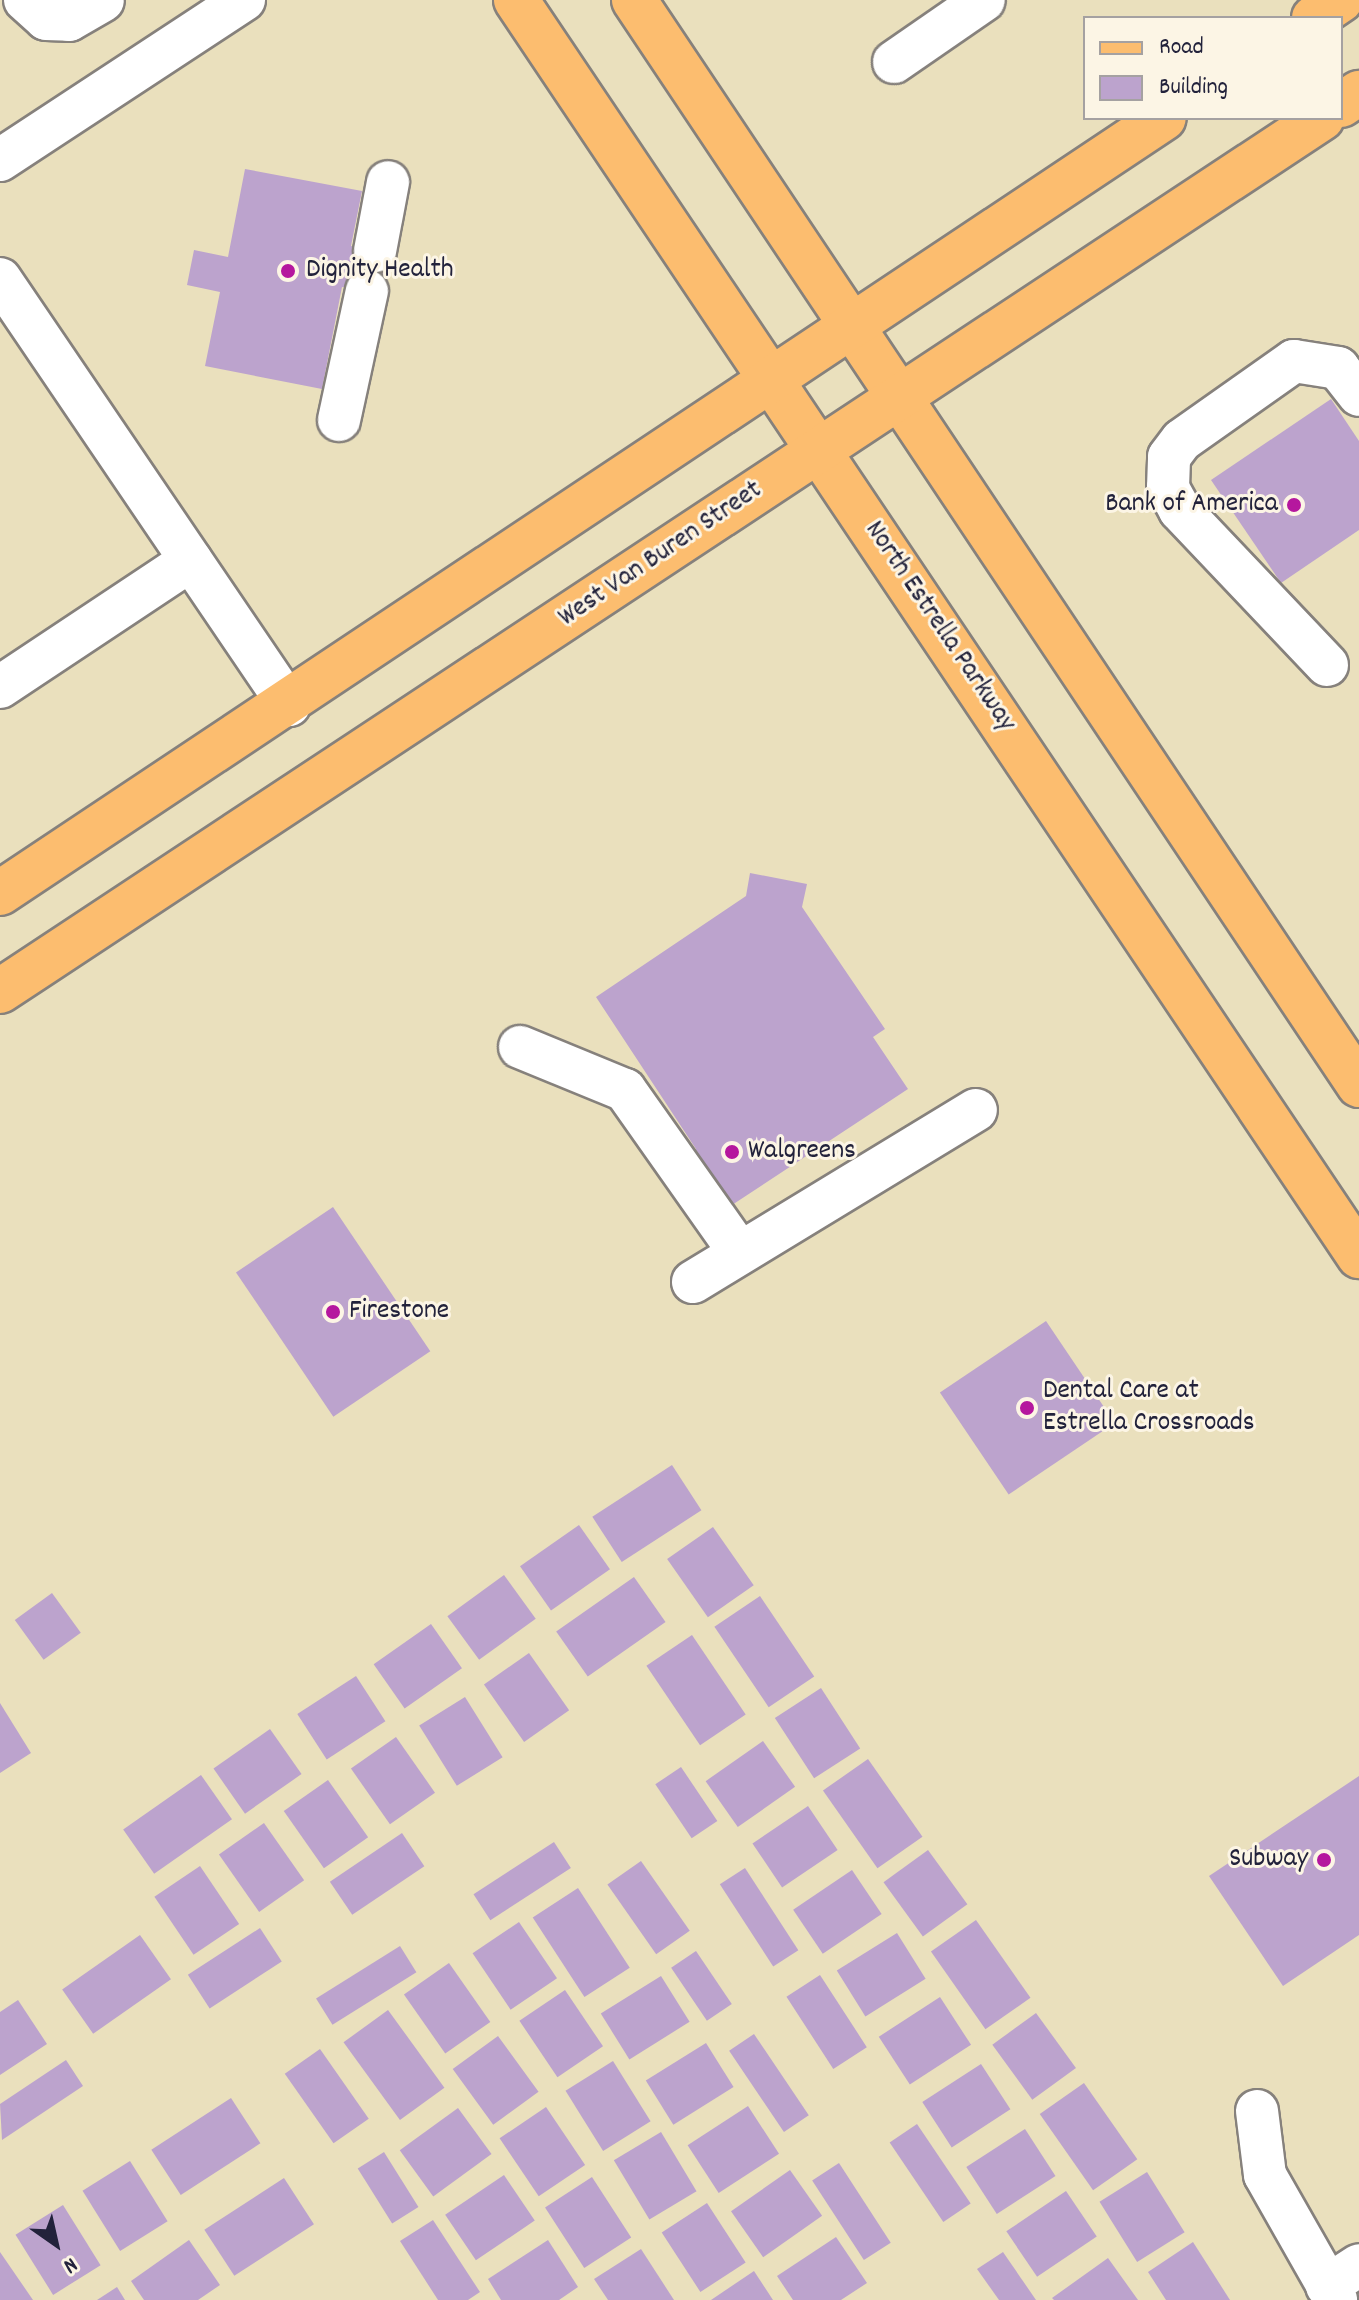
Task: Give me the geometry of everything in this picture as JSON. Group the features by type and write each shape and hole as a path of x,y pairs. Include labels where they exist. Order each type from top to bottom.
{"main road":[{"name":"North Estrella Parkway","path":"516,0 1359,1256"},
{"path":"634,0 1359,1085"},
{"path":"1317,16 1341,0"},
{"path":"0,893 289,705 1161,120"},
{"name":"West Van Buren Street","path":"0,991 1319,120"}],"lane":[{"path":"25,0 46,19 69,20 103,0"},
{"path":"0,160 244,0"},
{"path":"894,62 984,0"},
{"path":"375,251 388,182"},
{"path":"0,279 289,705"},
{"path":"339,420 367,291"},
{"path":"1327,665 1180,510 1168,488 1169,457 1182,440 1294,361 1338,368 1359,395"},
{"path":"0,687 191,560"},
{"path":"520,1047 625,1090 740,1253"},
{"path":"693,1282 976,1110"},
{"path":"1257,2111 1265,2175 1341,2284"}],"building":[{"name":"Dignity Health","path":"245,169 362,191 351,246 390,254 382,294 342,287 322,389 205,366 220,292 187,285 194,250 228,257"},
{"name":"Bank of America","path":"1331,399 1359,441 1359,530 1281,583 1211,480"},
{"name":"Walgreens","path":"750,873 807,884 802,907 885,1029 873,1037 908,1089 732,1205 727,1197 691,1220 660,1173 696,1149 596,997 746,896"},
{"name":"Firestone","path":"333,1207 430,1351 333,1417 236,1272"},
{"name":"Dental Care at Estrella Crossroads","path":"1046,1321 1115,1423 1009,1495 940,1393"},
{"path":"672,1465 701,1510 622,1562 592,1517"},
{"path":"579,1525 610,1569 551,1611 520,1566"},
{"path":"713,1527 754,1585 708,1617 667,1559"},
{"path":"504,1575 536,1619 479,1660 447,1616"},
{"path":"634,1577 666,1622 588,1677 556,1631"},
{"path":"52,1593 81,1633 44,1660 15,1620"},
{"path":"760,1596 814,1676 769,1707 714,1627"},
{"path":"431,1624 462,1668 405,1708 374,1664"},
{"path":"692,1635 746,1715 700,1745 646,1666"},
{"path":"529,1653 569,1710 524,1742 484,1685"},
{"path":"356,1676 385,1721 327,1759 297,1714"},
{"path":"821,1688 860,1748 814,1778 775,1718"},
{"path":"465,1697 503,1757 457,1786 419,1726"},
{"path":"0,1703 31,1753 0,1773"},
{"path":"270,1729 302,1774 245,1814 213,1769"},
{"path":"396,1737 435,1793 390,1824 351,1769"},
{"path":"763,1741 795,1787 738,1827 706,1781"},
{"path":"868,1759 922,1837 877,1868 823,1791"},
{"path":"681,1767 717,1821 692,1838 655,1784"},
{"path":"201,1775 232,1819 154,1874 123,1829"},
{"path":"1359,1776 1359,1935 1283,1986 1209,1876"},
{"path":"328,1780 368,1837 324,1868 284,1811"},
{"path":"808,1806 838,1850 782,1887 752,1843"},
{"path":"264,1823 304,1880 259,1912 219,1855"},
{"path":"402,1833 424,1866 352,1915 330,1882"},
{"path":"554,1842 571,1868 490,1920 473,1894"},
{"path":"928,1850 967,1904 923,1937 884,1882"},
{"path":"641,1861 690,1931 656,1954 607,1885"},
{"path":"200,1866 239,1924 194,1955 154,1897"},
{"path":"745,1868 798,1950 773,1967 720,1884"},
{"path":"852,1870 882,1914 823,1954 793,1910"},
{"path":"578,1888 630,1968 584,1997 533,1917"},
{"path":"976,1920 1030,1998 985,2029 931,1952"},
{"path":"519,1922 557,1978 511,2010 473,1953"},
{"path":"260,1928 282,1962 210,2008 188,1975"},
{"path":"897,1933 926,1979 865,2016 837,1971"},
{"path":"140,1935 171,1979 93,2034 62,1989"},
{"path":"400,1946 416,1972 332,2025 316,1998"},
{"path":"696,1951 732,2004 707,2021 671,1968"},
{"path":"449,1963 490,2022 445,2054 404,1995"},
{"path":"820,1975 867,2047 833,2069 786,1997"},
{"path":"661,1976 690,2022 629,2059 601,2014"},
{"path":"565,1990 603,2046 557,2077 519,2021"},
{"path":"940,1997 971,2045 910,2085 879,2037"},
{"path":"18,2000 47,2044 0,2075 0,2012"},
{"path":"388,2010 444,2088 400,2120 344,2042"},
{"path":"1036,2013 1076,2068 1032,2100 992,2045"},
{"path":"754,2034 809,2115 784,2132 729,2051"},
{"path":"498,2036 539,2092 493,2125 453,2069"},
{"path":"706,2043 734,2087 673,2125 646,2081"},
{"path":"320,2049 369,2119 334,2143 285,2074"},
{"path":"66,2060 83,2086 2,2140 0,2104"},
{"path":"613,2061 651,2121 603,2151 566,2091"},
{"path":"981,2064 1010,2109 952,2147 922,2102"},
{"path":"1084,2083 1137,2159 1093,2190 1040,2114"},
{"path":"231,2098 260,2143 181,2195 151,2150"},
{"path":"748,2106 779,2154 719,2193 688,2145"},
{"path":"546,2107 585,2165 539,2196 500,2138"},
{"path":"458,2108 492,2154 433,2196 400,2150"},
{"path":"917,2124 971,2204 943,2222 890,2142"},
{"path":"1025,2129 1055,2176 997,2214 966,2167"},
{"path":"661,2132 697,2191 649,2219 614,2160"},
{"path":"384,2152 418,2207 392,2224 358,2168"},
{"path":"130,2161 168,2221 120,2251 83,2191"},
{"path":"839,2163 891,2243 864,2260 812,2180"},
{"path":"790,2170 822,2216 763,2257 731,2211"},
{"path":"1147,2172 1185,2232 1137,2262 1100,2202"},
{"path":"504,2175 535,2221 476,2260 445,2215"},
{"path":"592,2177 631,2237 584,2268 545,2207"},
{"path":"284,2178 314,2224 234,2276 204,2230"},
{"path":"1066,2191 1097,2237 1037,2277 1006,2231"},
{"path":"707,2203 746,2263 700,2292 662,2232"},
{"path":"63,2205 101,2265 53,2295 16,2235"},
{"path":"433,2220 480,2292 468,2300 438,2300 400,2241"},
{"path":"836,2237 867,2283 841,2300 793,2300 777,2276"},
{"path":"189,2240 220,2285 198,2300 144,2300 131,2281"},
{"path":"548,2240 578,2287 559,2300 501,2300 488,2279"},
{"path":"1193,2242 1230,2300 1166,2300 1148,2272"},
{"path":"641,2249 674,2300 608,2300 594,2279"},
{"path":"0,2252 33,2300 0,2300"},
{"path":"1003,2252 1036,2300 999,2300 977,2269"},
{"path":"1108,2258 1138,2300 1052,2298"},
{"path":"754,2271 773,2300 711,2300"},
{"path":"117,2287 125,2300 97,2300"}],"place":[{"name":"Dignity Health","path":"288,271"},
{"name":"Bank of America","path":"1294,505"},
{"name":"Walgreens","path":"732,1152"},
{"name":"Firestone","path":"333,1312"},
{"name":"Dental Care at Estrella Crossroads","path":"1027,1408"},
{"name":"Subway","path":"1324,1860"}]}
